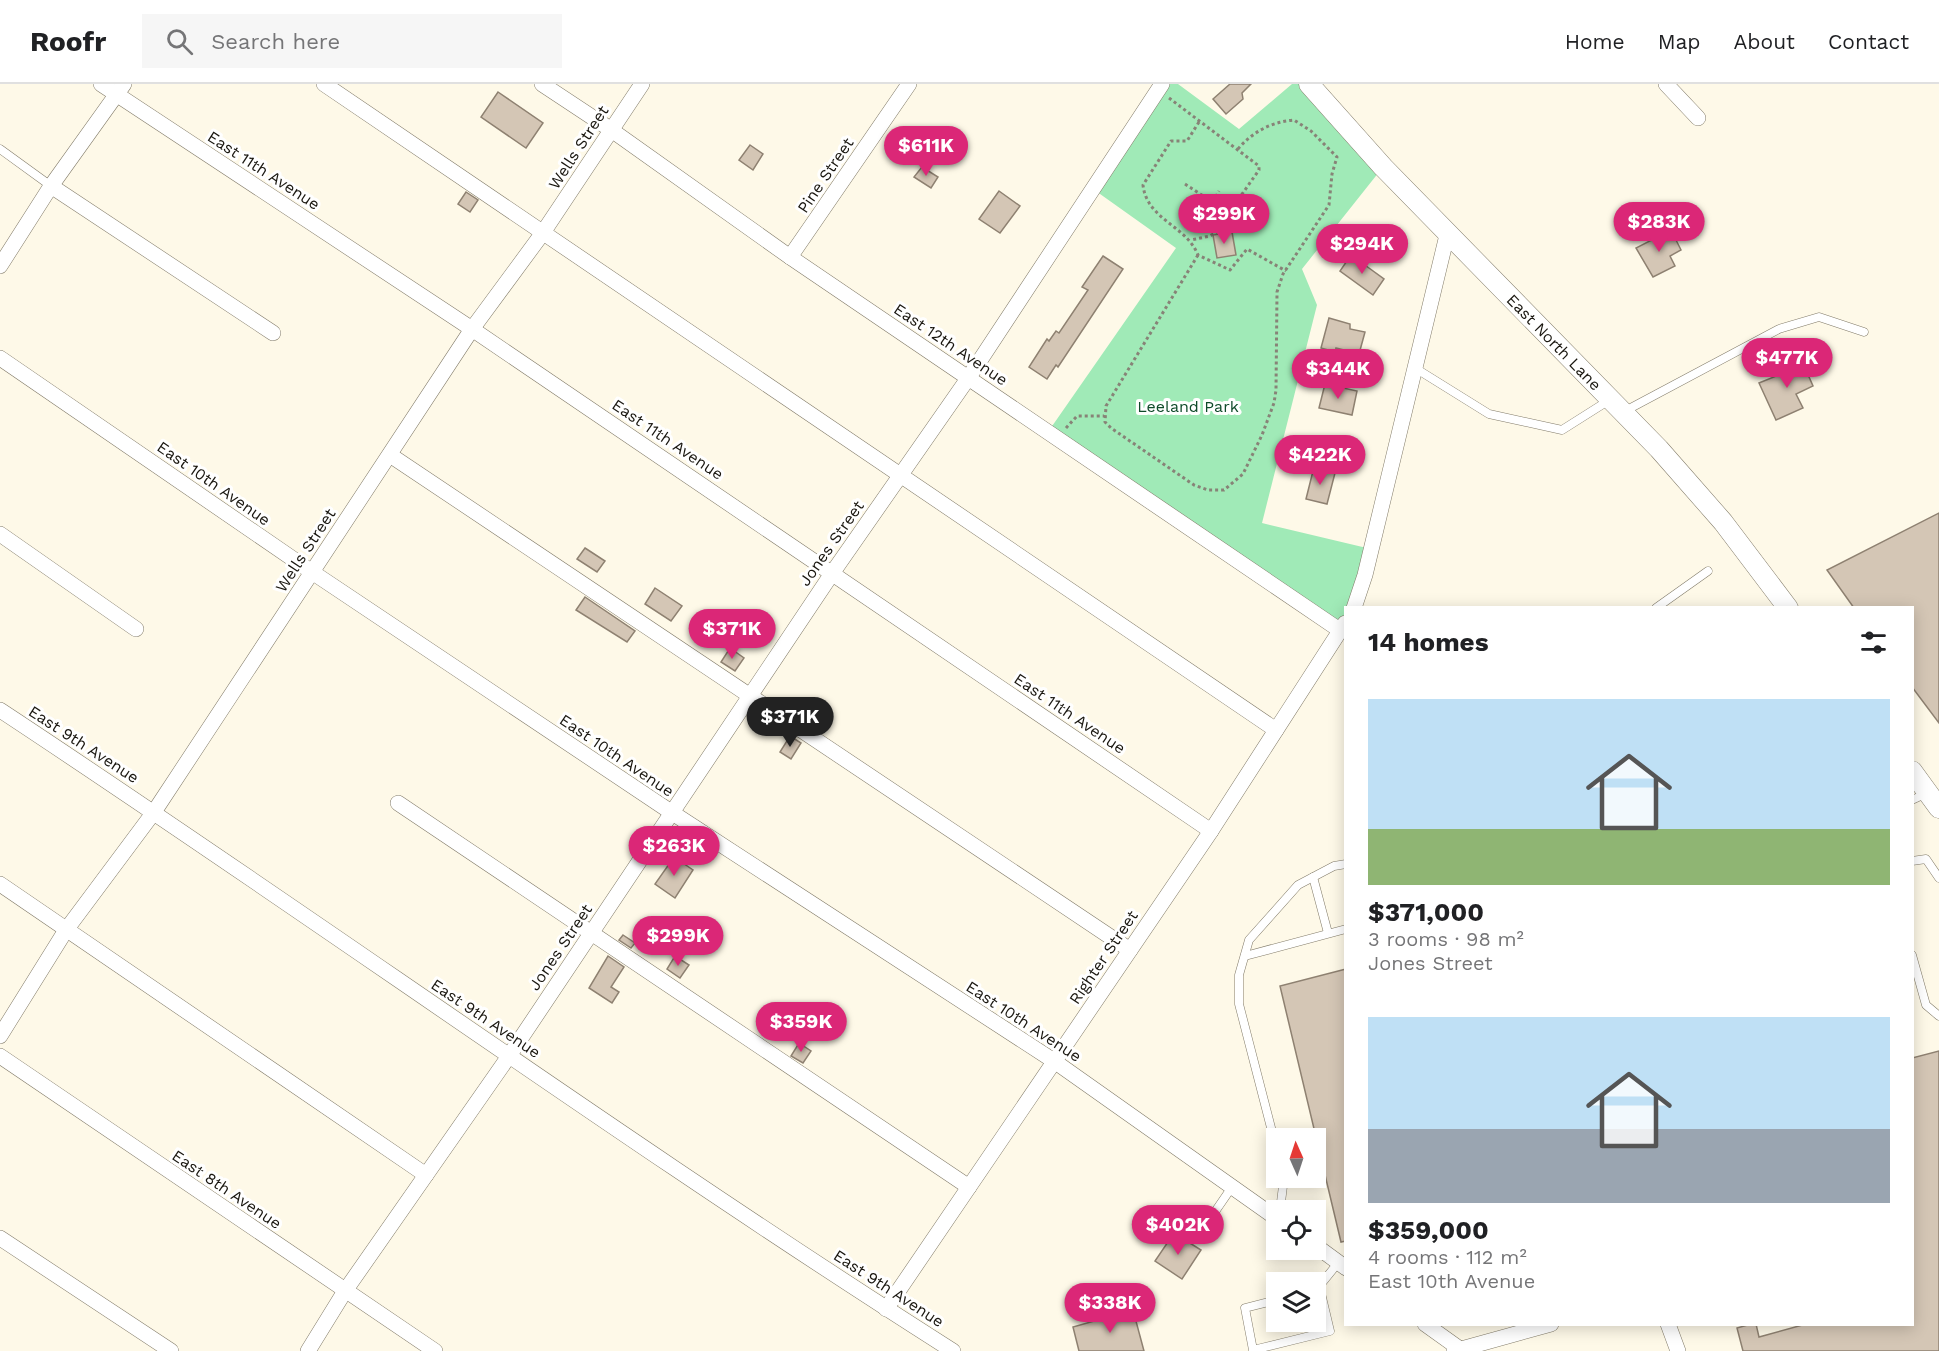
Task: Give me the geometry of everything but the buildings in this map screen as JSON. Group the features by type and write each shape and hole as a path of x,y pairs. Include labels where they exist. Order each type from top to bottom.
{"street":[{"name":"East 11th Avenue","path":"101,84 120,89 1211,831"},
{"path":"324,84 1276,730"},
{"name":"East 12th Avenue","path":"542,84 610,129 790,257 1059,440 1343,627"},
{"name":"Wells Street","path":"0,1036 66,930 154,812 472,329 542,234 642,84"},
{"name":"Pine Street","path":"790,257 909,84"},
{"name":"East North Lane","path":"1309,84 1383,167 1618,405 1723,522 1786,606"},
{"path":"1666,84 1698,118"},
{"name":"Jones Street","path":"308,1351 345,1291 509,1056 833,572 969,377 1161,86"},
{"path":"0,266 51,186 120,89"},
{"path":"51,186 273,333"},
{"path":"1354,606 1365,575 1448,231"},
{"name":"East 10th Avenue","path":"0,358 312,572 671,812 1054,1061 1266,1211"},
{"path":"390,455 751,694 1130,950"},
{"path":"0,534 136,629"},
{"name":"Righter Street","path":"886,1309 1211,831 1343,627"},
{"name":"East 9th Avenue","path":"0,710 154,812 509,1056 886,1309 954,1351"},
{"path":"1914,775 1926,800"},
{"path":"398,803 969,1187"},
{"path":"0,884 426,1175"},
{"name":"East 8th Avenue","path":"0,1056 435,1351"},
{"path":"0,1238 171,1351"},
{"path":"1326,1254 1342,1266"},
{"path":"1427,1326 1457,1350 1544,1326"},
{"path":"1669,1326 1678,1351"}],"lane":[{"path":"0,149 51,186"},
{"path":"1415,368 1489,414 1562,430 1779,329 1819,317 1864,332"},
{"path":"1659,606 1708,571"},
{"path":"1914,861 1926,859 1939,878"},
{"path":"1271,1128 1239,1004 1239,975 1249,940 1298,885 1344,865"},
{"path":"1313,877 1328,933"},
{"path":"1245,956 1344,929"},
{"path":"1914,967 1917,985 1926,1005 1939,1016"},
{"path":"1201,1232 1232,1187"},
{"path":"1326,1281 1342,1266"},
{"path":"1266,1303 1245,1308 1254,1350 1330,1331 1326,1317"}],"path":[{"path":"1161,86 1199,122 1259,166 1259,170 1221,224"},
{"path":"1198,255 1106,406 1104,416 1111,428 1194,485 1208,490 1224,490 1243,474 1274,403 1277,292 1286,271 1329,205 1332,174 1337,157 1311,131 1294,120 1268,126 1245,140 1237,150"},
{"path":"1199,122 1186,141 1171,141 1143,185 1153,211 1191,240 1198,255 1230,270 1247,249 1286,271"},
{"path":"1185,184 1229,213"},
{"path":"1212,202 1219,191"},
{"path":"1191,240 1210,236 1222,229 1216,205"},
{"path":"1059,440 1077,416 1104,416"}],"green space":[{"name":"Leeland Park","path":"1162,84 1178,84 1239,129 1292,84 1310,84 1383,167 1302,269 1317,305 1262,523 1371,549 1354,606 1344,606 1344,624 1341,631 1048,432 1176,248 1093,189"}]}
